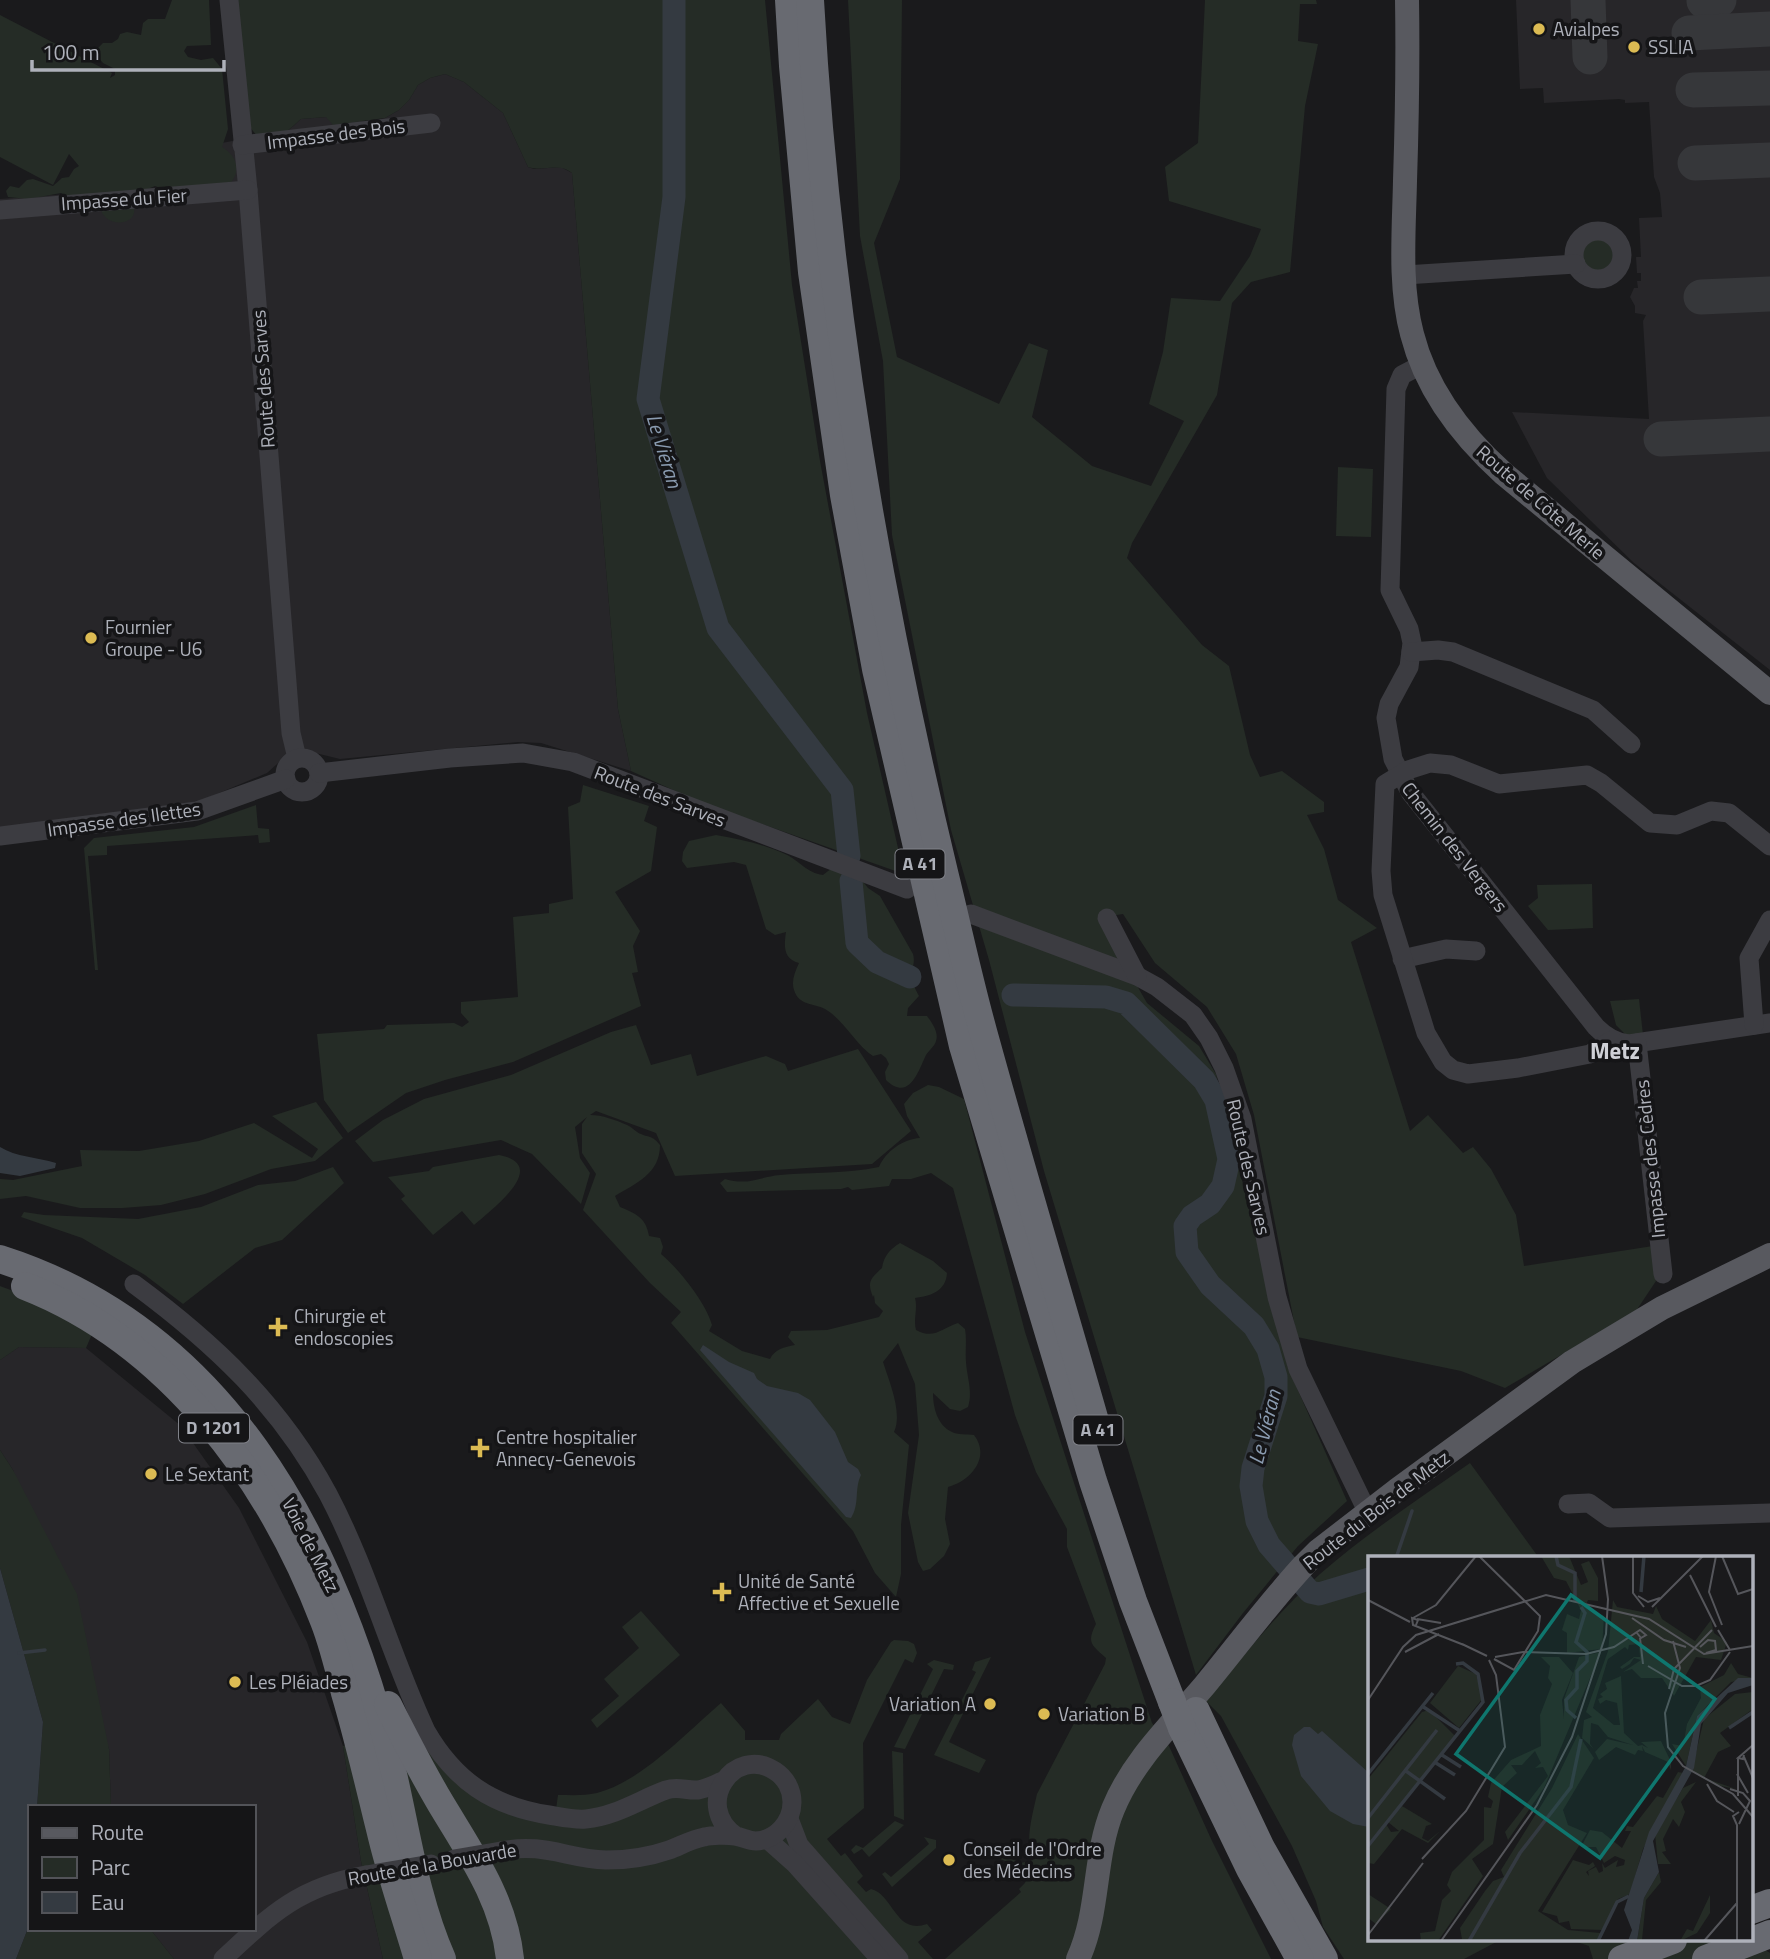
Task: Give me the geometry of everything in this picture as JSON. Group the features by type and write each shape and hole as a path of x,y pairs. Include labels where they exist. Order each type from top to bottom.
{"highway":[{"name":"A 41","path":"789,0 812,272 844,495 876,669 963,1046 1093,1481 1133,1601 1184,1707 1324,1959"},
{"name":"A 41","path":"810,0 813,60 833,269 864,495 899,676 985,1040 1112,1479 1184,1707 1244,1858 1300,1959"},
{"name":"Voie de Metz","path":"0,1259 68,1285 141,1330 200,1381 235,1421 282,1488 319,1555 344,1614 386,1746 425,1916 442,1959"},
{"name":"Voie de Metz","path":"0,1276 68,1307 113,1334 146,1360 189,1399 247,1472 284,1533 325,1623 356,1727 382,1839"},
{"name":"D 1201","path":"344,1614 409,1747 495,1896 504,1922 510,1959"},
{"name":"D 1201","path":"382,1839 402,1959"},
{"path":"382,1839 418,1959"},
{"path":"1752,1910 1770,1903"},
{"path":"1706,1959 1770,1934"},
{"path":"1622,1959 1669,1941"}],"main road":[{"name":"Route de Côte Merle","path":"1407,0 1404,269 1410,324 1423,364 1446,409 1485,457 1770,693"},
{"name":"Route du Bois de Metz","path":"1078,1959 1091,1926 1105,1833 1119,1795 1168,1725 1304,1565 1368,1513 1587,1352 1662,1308 1770,1255"}],"street":[{"name":"Route des Sarves","path":"229,0 248,190 292,743 297,758"},
{"name":"Impasse des Bois","path":"242,145 431,123"},
{"name":"Impasse du Fier","path":"0,210 248,190"},
{"path":"1404,269 1575,258"},
{"path":"1423,364 1406,372 1395,389 1390,590 1409,629 1411,652 1409,667 1390,704 1388,734 1399,774 1383,787 1381,885 1431,1043 1448,1067 1460,1073 1542,1065 1590,1054 1612,1040 1623,1044 1637,1043 1762,1024 1749,958 1770,920"},
{"path":"1411,652 1453,652 1593,710 1631,744"},
{"name":"Route des Sarves","path":"319,773 440,759 523,753 573,762 907,890"},
{"path":"297,758 312,760 319,773 314,787 304,792 293,789 286,779 286,769 297,758"},
{"name":"Chemin des Vergers","path":"1612,1040 1596,1027 1458,855 1399,774 1422,764 1438,763 1451,765 1499,784 1587,775 1601,783 1650,823 1677,825 1707,813 1729,813 1770,846"},
{"name":"Impasse des Ilettes","path":"0,836 197,811 286,779"},
{"name":"Route des Sarves","path":"971,914 1137,976 1157,987 1193,1015 1209,1038 1224,1068 1242,1119 1278,1297 1298,1369 1368,1513"},
{"path":"1107,918 1137,976"},
{"path":"1402,958 1446,949 1476,951"},
{"name":"Impasse des Cèdres","path":"1637,1043 1663,1274"},
{"path":"134,1284 186,1322 232,1364 270,1406 309,1462 328,1494 358,1560 426,1731 438,1751 459,1775 477,1789 511,1806 576,1819 619,1812 667,1790 680,1787 698,1790 723,1781"},
{"path":"1568,1504 1589,1503 1610,1518 1770,1513"},
{"path":"698,1790 717,1811 728,1830 746,1840 767,1839 783,1828 789,1819 792,1804 784,1779 775,1771 762,1766 744,1766 723,1781 717,1794 717,1811 703,1837"},
{"path":"789,1819 799,1845 899,1959"},
{"name":"Route de la Bouvarde","path":"256,1930 300,1896 319,1886 366,1875 537,1847 603,1860 626,1859 666,1851 703,1837 736,1836"},
{"path":"767,1839 795,1864 880,1959"},
{"name":"Route de la Bouvarde","path":"223,1959 255,1931"}],"shaded area":[{"path":"1516,0 1770,0 1770,670 1634,563 1547,478 1512,412 1649,419 1643,321 1646,315 1635,313 1630,297 1634,288 1638,288 1637,281 1641,281 1641,273 1637,273 1636,257 1641,257 1639,218 1662,217 1660,193 1654,177 1649,102 1625,103 1625,100 1619,99 1544,103 1543,88 1520,89"},
{"path":"445,74 464,82 503,113 528,167 561,167 572,173 618,709 631,771 541,743 518,742 340,759 295,748 267,773 193,804 0,828 0,199 219,183 217,144 257,136 283,135 301,119 326,117 369,122 385,118 409,100 418,85"},
{"path":"19,1347 86,1348 181,1426 239,1508 307,1642 343,1746 361,1861 383,1959 174,1959 152,1931 256,1931 256,1805 111,1805 109,1749 13,1470 0,1450 0,1360"}],"green space":[{"path":"172,0 209,0 211,45 187,46 184,51 188,57 201,60 213,58 222,69 228,129 222,147 236,164 233,180 229,185 163,189 155,186 133,195 132,218 122,222 106,218 100,206 69,198 61,193 28,199 8,197 6,191 10,186 19,188 27,180 33,179 53,186 62,178 69,177 79,166 69,154 53,185 0,157 0,15 112,73 110,78 115,75 115,69 103,63 97,56 98,48 103,43 112,43 120,34 127,32 141,35 143,23 148,19 165,19"},
{"path":"238,0 765,0 792,285 820,461 867,713 904,874 702,803 631,771 618,709 572,173 561,168 528,167 503,113 464,82 445,74 418,85 399,110 385,118 333,125 326,117 301,119 283,135 257,136 249,126"},
{"path":"848,0 902,0 900,179 874,243 897,357 999,404 1029,343 1048,350 1032,417 1092,466 1151,486 1184,421 1149,404 1163,352 1171,298 1220,301 1250,256 1261,229 1169,201 1165,167 1198,143 1205,0 1316,0 1317,4 1300,4 1298,41 1318,44 1305,106 1290,272 1251,282 1232,303 1217,395 1132,543 1127,558 1202,645 1229,666 1250,755 1260,777 1282,771 1324,802 1324,812 1307,815 1324,849 1338,900 1377,928 1351,942 1410,1131 1428,1115 1463,1153 1473,1147 1491,1169 1516,1215 1524,1266 1653,1246 1656,1281 1636,1311 1505,1388 1461,1371 1297,1337 1254,1115 1236,1054 1207,1007 1155,963 1123,914 1098,918 1147,1003 1199,1046 1216,1074 1288,1368 1347,1501 1298,1546 1196,1675 1044,1171 989,960 951,830 892,535 883,361 860,236"},
{"path":"1597,238 1610,243 1615,256 1610,269 1597,274 1584,269 1579,256 1584,243"},
{"path":"1338,467 1373,469 1371,537 1336,536"},
{"path":"583,785 649,806 644,821 657,827 651,871 615,892 640,931 633,946 638,972 632,973 641,1006 513,1062 406,1093 348,1133 324,1100 317,1034 384,1029 387,1025 454,1023 462,1027 469,1022 461,1013 461,1002 518,997 513,917 549,913 549,904 573,899 568,807 580,802"},
{"path":"256,805 258,828 269,829 270,842 259,843 258,835 107,846 107,855 88,856 98,970 95,970 84,848 94,838 194,827"},
{"path":"716,835 777,850 817,874 823,875 832,868 861,879 880,896 913,954 912,979 919,996 908,1008 907,1016 927,1016 937,1034 934,1045 907,1086 894,1086 886,1080 885,1072 889,1064 886,1058 881,1054 873,1056 832,1014 799,999 796,995 793,980 799,963 787,955 786,932 775,935 766,929 746,865 734,862 687,868 682,861 689,841"},
{"path":"1592,884 1593,928 1548,930 1528,906 1538,898 1537,885"},
{"path":"1639,999 1643,1035 1627,1036 1616,1025 1610,1001"},
{"path":"636,1025 651,1065 691,1054 697,1076 766,1056 785,1064 788,1071 858,1049 911,1131 872,1164 675,1176 656,1133 596,1111 590,1115 623,1123 653,1138 660,1145 659,1155 651,1170 638,1182 615,1196 620,1207 643,1221 649,1236 660,1238 663,1247 661,1254 683,1277 709,1316 712,1325 709,1331 742,1351 770,1359 777,1351 795,1345 788,1337 791,1331 827,1330 879,1317 883,1311 875,1303 870,1288 871,1281 882,1268 888,1254 900,1243 933,1261 947,1273 941,1288 927,1296 915,1298 915,1326 916,1330 928,1334 958,1323 965,1329 970,1390 968,1407 960,1411 950,1409 933,1393 933,1398 937,1415 947,1429 957,1434 974,1435 979,1443 979,1460 971,1474 948,1487 945,1519 950,1544 944,1556 930,1569 923,1571 918,1562 908,1513 919,1435 915,1384 898,1343 883,1362 896,1407 894,1432 909,1445 901,1525 901,1574 896,1597 875,1573 853,1531 671,1323 681,1312 650,1283 583,1210 596,1174 582,1153 582,1124 587,1117 575,1127 580,1158 590,1173 581,1204 532,1154 501,1140 373,1162 355,1141 383,1120 424,1099 511,1075 611,1032"},
{"path":"928,1085 939,1087 964,1099 1025,1332 1152,1723 1169,1746 1212,1841 1271,1959 945,1959 1021,1892 1019,1889 1025,1883 1029,1872 994,1856 993,1851 1021,1863 1033,1860 1029,1836 1037,1794 1106,1658 1091,1640 1096,1624 1067,1547 1067,1529 1036,1472 1015,1415 953,1188 931,1173 911,1179 892,1179 889,1186 852,1190 848,1187 727,1192 720,1183 725,1179 747,1181 780,1175 879,1167 896,1147 920,1138 907,1116 904,1104 913,1093"},
{"path":"316,1102 343,1138 315,1161 271,1169 205,1194 161,1205 80,1208 26,1196 0,1199 0,1179 13,1180 82,1166 80,1150 139,1151 199,1141 254,1123 312,1158 318,1149 272,1116"},
{"path":"499,1155 514,1160 520,1168 519,1178 503,1199 474,1225 462,1211 433,1235 401,1199 405,1196 388,1177 429,1171 433,1167"},
{"path":"333,1167 344,1183 282,1240 255,1248 183,1304 145,1275 82,1238 21,1217 24,1212 138,1219 201,1207 258,1185 295,1181"},
{"path":"0,1286 42,1302 92,1334 86,1348 19,1347 0,1360"},
{"path":"0,1450 77,1594 109,1749 111,1805 37,1805 43,1722 0,1568"},
{"path":"1470,1463 1538,1556 1368,1556 1368,1941 1498,1941 1464,1959 1344,1959 1323,1927 1316,1901 1292,1846 1221,1716 1206,1701 1305,1589 1375,1530"},
{"path":"641,1611 680,1655 597,1728 591,1720 619,1696 604,1679 639,1648 622,1627"},
{"path":"894,1640 914,1644 917,1653 913,1663 905,1659 863,1743 864,1808 827,1839 841,1856 845,1853 863,1876 857,1882 866,1892 871,1889 879,1893 908,1924 927,1924 932,1930 918,1942 933,1959 383,1959 361,1861 343,1746 413,1723 426,1748 554,1824 558,1795 597,1793 630,1778 663,1755 721,1703 745,1731 745,1740 779,1740 781,1734 818,1699 832,1717 850,1724 867,1680"},
{"path":"991,1657 949,1742 986,1760 979,1773 934,1755 976,1672 972,1670 975,1662"},
{"path":"934,1660 954,1665 953,1670 944,1669 905,1749 894,1747 933,1669 927,1664"},
{"path":"892,1751 903,1753 904,1820 894,1816"},
{"path":"895,1821 904,1825 869,1857 862,1849 854,1854 851,1850 856,1845 863,1848"},
{"path":"924,1837 936,1840 936,1848 892,1887 882,1874 885,1872 891,1877 929,1844"},
{"path":"28,1928 28,1931 152,1931 174,1959 16,1959"},
{"path":"1574,1941 1751,1941 1770,1953 1770,1959 1593,1959 1589,1946"}],"water":[{"path":"0,1147 20,1155 56,1163 55,1168 20,1176 0,1173"},
{"path":"703,1345 729,1362 754,1373 757,1379 767,1386 798,1393 810,1400 835,1432 848,1462 858,1469 861,1475 851,1518 846,1517 700,1350"},
{"path":"0,1568 43,1722 37,1805 28,1805 28,1928 16,1959 0,1959"},
{"path":"1304,1727 1310,1727 1318,1734 1322,1731 1368,1772 1368,1827 1353,1824 1330,1811 1301,1776 1292,1745 1294,1735"}],"waterway":[{"name":"Le Viéran","path":"674,0 674,197 648,399 718,628 842,790 849,856"},
{"name":"Le Viéran","path":"851,881 857,943 877,962 910,977"},
{"name":"Le Viéran","path":"1013,995 1106,997 1126,1003 1204,1080 1216,1100 1229,1159 1223,1186 1210,1204 1192,1216 1185,1226 1187,1252 1210,1285 1254,1326 1268,1349 1276,1377 1276,1396 1253,1468 1251,1486 1257,1521 1269,1545 1310,1592 1319,1594 1368,1579"},
{"path":"1397,1556 1412,1511"},
{"path":"19,1653 45,1650"}],"taxiway":[{"path":"1588,0 1590,57"},
{"path":"1704,1 1719,0"},
{"path":"1689,33 1770,29"},
{"path":"1693,90 1770,88"},
{"path":"1695,163 1770,160"},
{"path":"1701,297 1770,294"},
{"path":"1661,439 1770,434"}],"place":[{"name":"Avialpes","path":"1539,29"},
{"name":"SSLIA","path":"1634,47"},
{"name":"Fournier Groupe - U6","path":"91,638"},
{"name":"Chirurgie et endoscopies","path":"278,1327"},
{"name":"Centre hospitalier Annecy-Genevois","path":"480,1448"},
{"name":"Le Sextant","path":"151,1474"},
{"name":"Unité de Santé Affective et Sexuelle","path":"722,1592"},
{"name":"Les Pléiades","path":"235,1682"},
{"name":"Variation A","path":"990,1704"},
{"name":"Variation B","path":"1044,1714"},
{"name":"Conseil de l'Ordre des Médecins","path":"949,1860"}],"district":[{"name":"Metz","path":"1615,1051"}]}
